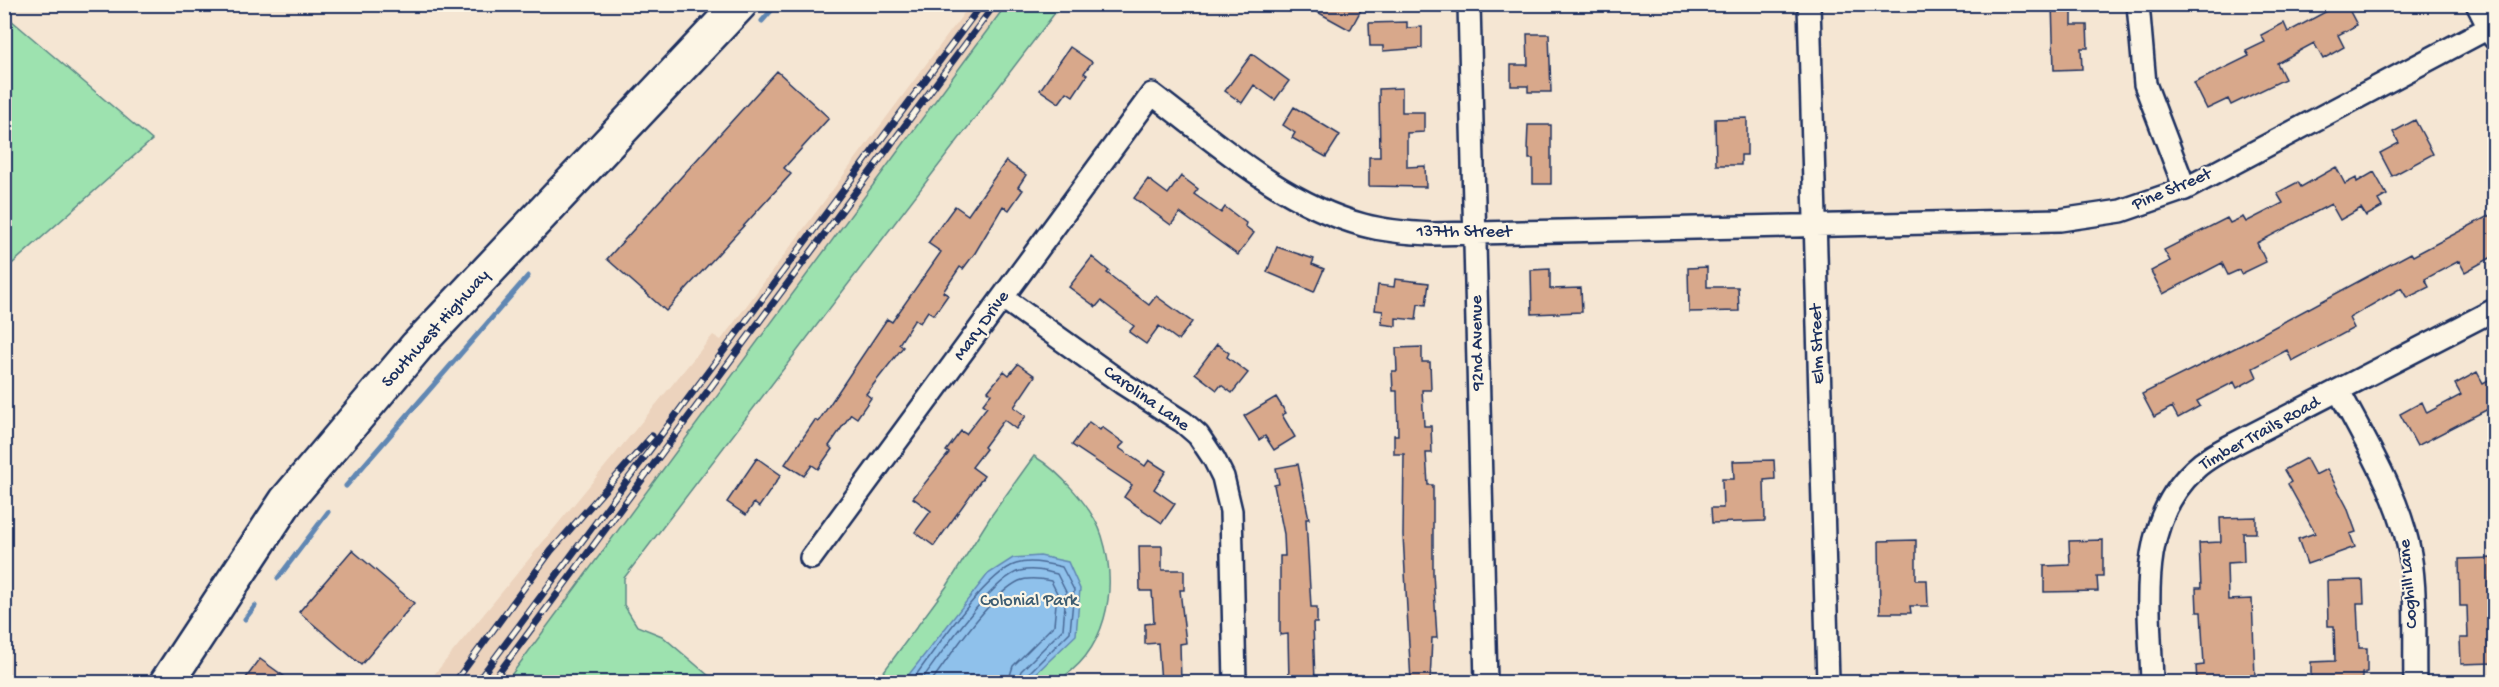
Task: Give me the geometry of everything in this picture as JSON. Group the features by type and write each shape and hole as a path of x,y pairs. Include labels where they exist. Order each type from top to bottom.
{"main road":[{"name":"Southwest Highway","path":"167,682 286,501 301,483 417,346 740,4"}],"street":[{"name":"92nd Avenue","path":"1469,4 1486,682"},
{"name":"Elm Street","path":"1809,4 1828,682"},
{"path":"2138,4 2145,84 2185,189"},
{"path":"2477,4 2493,31"},
{"name":"Pine Street","path":"1815,226 2069,219 2130,209 2185,189 2493,31"},
{"name":"137th Street","path":"1152,94 1269,182 1326,212 1363,225 1398,232 1475,233 1815,226"},
{"name":"Mary Drive","path":"811,558 1152,94"},
{"name":"Carolina Lane","path":"1003,298 1122,383 1183,422 1198,435 1214,459 1223,477 1231,512 1235,682"},
{"name":"Timber Trails Road","path":"2152,682 2149,579 2151,547 2159,520 2170,498 2195,469 2208,459 2494,310"},
{"name":"Coghill Lane","path":"2339,391 2398,509 2406,538 2413,588 2415,682"}],"shaded area":[{"path":"970,5 1006,5 506,682 428,682 713,335 721,340"}],"green space":[{"path":"1006,5 1061,5 624,578 624,605 637,626 662,636 716,682 506,682"},
{"path":"4,14 152,140 5,270 4,270"},
{"name":"Colonial Park","path":"1034,456 1054,471 1074,491 1098,525 1102,536 1109,578 1108,599 1097,638 1086,655 1072,670 1055,682 876,682 947,586 991,516"}],"water":[{"path":"1040,556 1068,562 1080,589 1076,635 1027,682 903,682 988,574 1013,558"}],"building":[{"path":"1303,4 1354,4 1362,8 1350,30"},
{"path":"2052,4 2072,4 2072,25 2087,25 2088,48 2081,48 2082,69 2054,70"},
{"path":"2340,4 2346,4 2357,25 2338,35 2344,47 2323,59 2314,43 2277,63 2285,79 2231,105 2228,99 2207,109 2194,83 2249,56 2246,51 2265,42 2261,35 2284,23 2288,32"},
{"path":"1407,22 1407,28 1422,27 1422,48 1383,51 1383,46 1370,46 1369,23"},
{"path":"1527,34 1549,34 1551,92 1528,92 1528,86 1511,86 1511,65 1528,65"},
{"path":"1070,47 1092,62 1084,73 1087,75 1073,96 1067,92 1059,103 1040,90"},
{"path":"1252,54 1289,81 1275,100 1254,85 1242,103 1225,91"},
{"path":"777,71 829,118 784,168 791,174 666,311 607,259"},
{"path":"1402,88 1402,112 1424,112 1424,132 1407,133 1407,167 1425,166 1426,187 1369,186 1369,157 1380,157 1379,89"},
{"path":"1294,107 1340,135 1326,157 1292,138 1295,133 1283,125"},
{"path":"1747,118 1747,155 1741,155 1741,165 1716,165 1715,119"},
{"path":"2415,120 2433,154 2392,176 2380,153 2399,143 2393,132"},
{"path":"1528,125 1551,125 1551,184 1533,184 1533,159 1529,159 1529,149 1527,149"},
{"path":"1006,161 1026,175 1018,187 1023,190 1009,210 1003,206 975,253 963,269 960,267 943,292 948,295 934,315 928,311 920,323 915,319 899,344 903,347 866,394 871,398 857,418 851,414 829,446 832,449 818,469 812,465 804,476 785,464 815,420 818,422 887,319 892,322 941,252 928,243 955,206 968,215"},
{"path":"2336,167 2345,184 2356,178 2357,182 2374,172 2387,195 2378,200 2382,207 2366,216 2361,208 2340,220 2331,204 2257,243 2266,262 2241,274 2239,270 2228,275 2222,263 2163,294 2151,271 2170,261 2164,250 2227,218 2230,223 2243,217 2246,222 2283,203 2277,193 2298,182 2301,187"},
{"path":"1181,176 1198,189 1194,194 1221,213 1225,207 1246,223 1245,226 1254,233 1238,255 1180,213 1171,225 1134,198 1148,179 1168,194"},
{"path":"2494,213 2494,256 2465,272 2459,261 2425,279 2429,287 2407,298 2401,288 2349,318 2354,328 2292,361 2287,350 2253,368 2257,377 2237,388 2234,382 2197,401 2200,406 2178,418 2172,407 2154,417 2142,394 2241,345 2411,253 2413,256"},
{"path":"1277,247 1314,259 1312,264 1324,269 1314,292 1267,272"},
{"path":"1092,257 1109,271 1107,273 1149,305 1156,296 1192,322 1178,340 1159,326 1146,344 1129,332 1134,326 1101,301 1096,307 1069,287"},
{"path":"1707,267 1707,287 1738,287 1739,311 1689,312 1688,268"},
{"path":"1550,269 1550,289 1581,288 1582,312 1532,314 1531,270"},
{"path":"1395,279 1429,283 1426,305 1418,304 1416,320 1396,318 1396,326 1381,324 1383,311 1375,310 1378,285 1394,287"},
{"path":"1217,344 1229,353 1227,357 1248,373 1232,393 1221,385 1217,390 1195,373"},
{"path":"1422,347 1422,362 1430,362 1431,390 1422,390 1424,426 1431,426 1432,453 1426,453 1428,485 1433,485 1433,573 1437,638 1432,638 1430,682 1411,682 1403,535 1404,454 1394,454 1394,435 1398,435 1397,391 1393,391 1392,371 1397,371 1396,348"},
{"path":"1018,364 1035,376 1014,407 1026,416 1016,429 1004,420 984,447 986,449 972,467 984,476 934,546 915,532 931,511 913,498 949,453 946,451 961,431 966,434 987,407 983,404 991,394 988,391 1004,371 1009,375"},
{"path":"2477,372 2483,383 2494,377 2494,406 2417,446 2400,414 2422,402 2427,413 2461,395 2455,384"},
{"path":"1276,397 1286,413 1282,415 1295,437 1274,450 1265,436 1259,440 1244,416"},
{"path":"1089,422 1100,430 1102,427 1124,443 1119,448 1145,466 1149,460 1166,471 1154,489 1175,504 1162,523 1124,497 1132,485 1072,445"},
{"path":"757,458 781,475 759,507 754,503 746,515 727,502"},
{"path":"2306,458 2315,475 2327,469 2347,507 2356,532 2350,534 2355,547 2307,564 2298,539 2315,533 2288,484 2291,482 2284,470"},
{"path":"1774,460 1775,479 1764,480 1765,521 1712,523 1711,508 1723,508 1722,479 1734,479 1733,461"},
{"path":"1298,464 1309,519 1306,519 1311,607 1317,607 1317,623 1313,623 1315,682 1289,682 1288,634 1280,635 1280,556 1285,556 1284,534 1274,485 1279,484 1276,468"},
{"path":"2256,517 2256,533 2243,533 2244,562 2227,563 2228,600 2252,599 2255,677 2231,678 2231,682 2197,682 2196,666 2204,665 2201,612 2197,612 2196,588 2201,588 2199,543 2221,542 2220,518"},
{"path":"1916,540 1916,580 1927,580 1928,606 1910,606 1911,613 1880,613 1879,541"},
{"path":"2103,540 2103,576 2097,576 2098,591 2044,592 2044,566 2070,565 2069,541"},
{"path":"1139,546 1162,546 1162,570 1184,570 1184,590 1180,590 1186,643 1180,644 1181,682 1161,682 1158,643 1145,644 1145,624 1154,623 1152,591 1140,591"},
{"path":"352,550 414,603 361,665 299,612"},
{"path":"2494,558 2494,578 2490,578 2494,663 2461,664 2460,638 2468,638 2467,606 2460,606 2459,559"},
{"path":"2363,580 2364,603 2357,603 2359,648 2367,648 2367,672 2362,673 2362,682 2311,682 2311,662 2335,661 2334,626 2328,626 2327,581"},
{"path":"260,659 292,682 243,682"}],"waterway":[{"path":"762,21 777,4"},
{"path":"346,486 528,276"},
{"path":"278,578 328,512"},
{"path":"245,619 255,606"}],"railway":[{"path":"477,682 982,4"},
{"path":"492,682 995,4"},
{"path":"455,682 551,551 652,436"}]}
